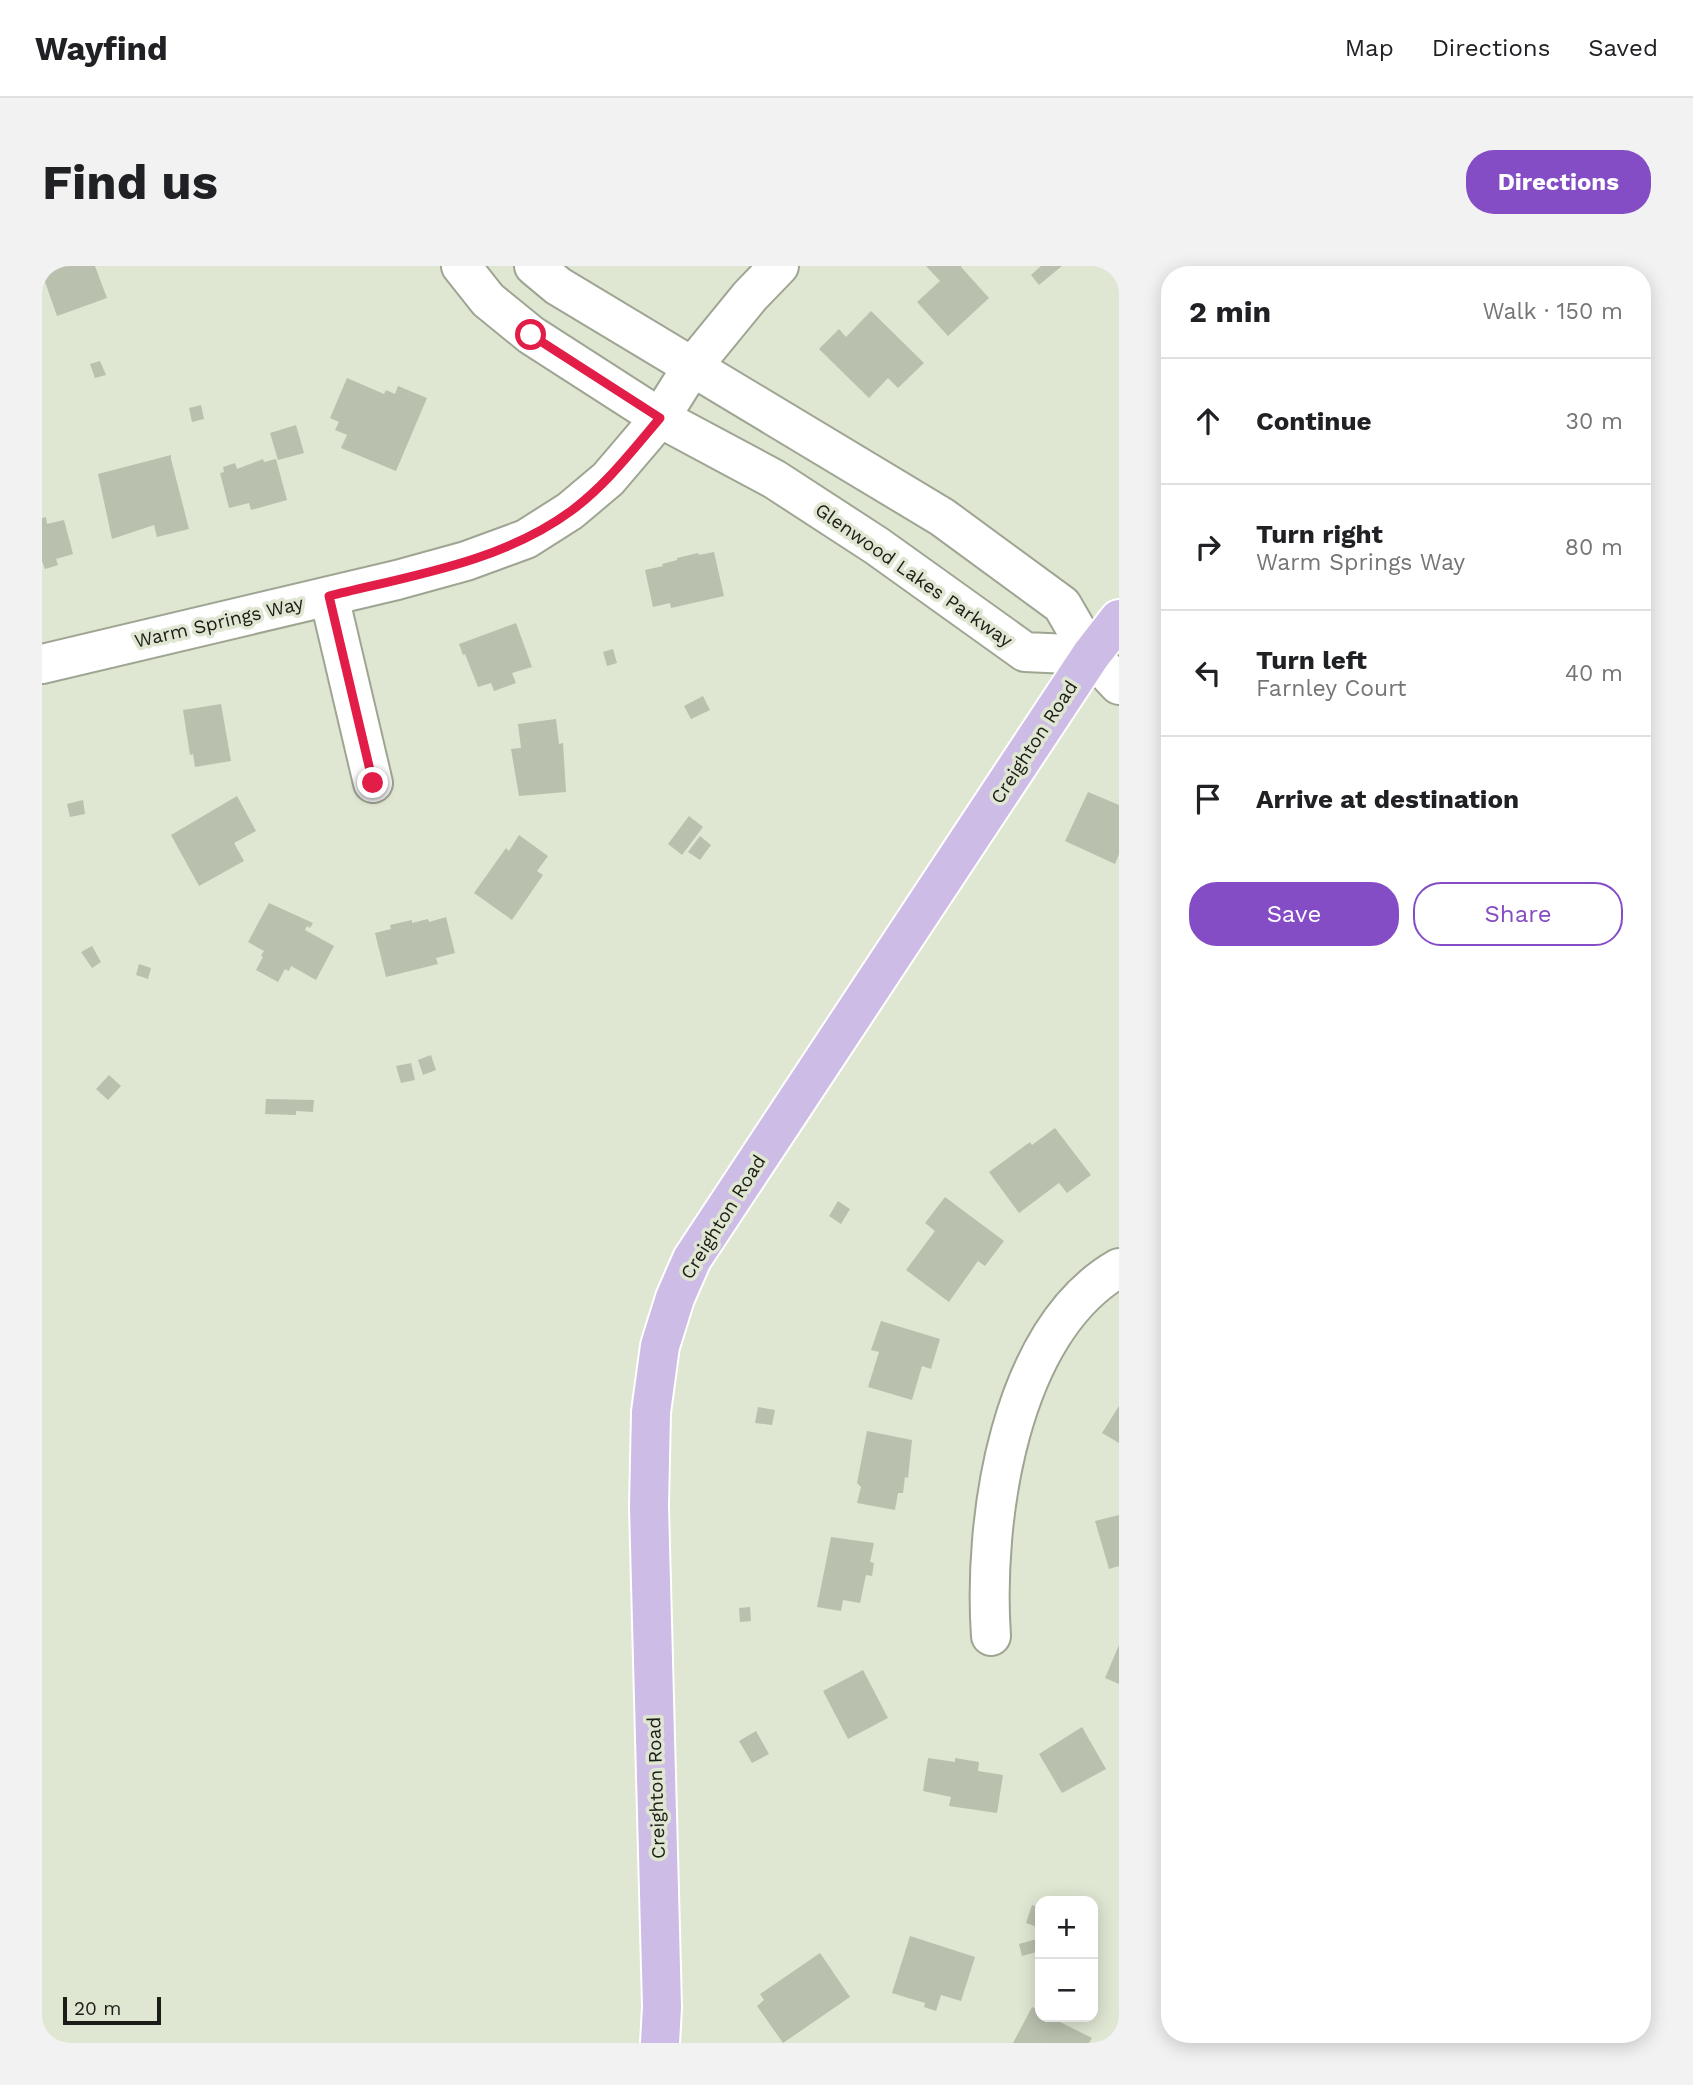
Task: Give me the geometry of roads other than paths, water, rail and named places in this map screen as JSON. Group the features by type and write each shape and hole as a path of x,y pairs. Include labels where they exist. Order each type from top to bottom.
{"main road":[{"name":"Creighton Road","path":"660,2043 662,2007 649,1506 651,1412 660,1346 675,1298 692,1259 1091,655 1119,619"}],"street":[{"name":"Glenwood Lakes Parkway","path":"461,266 488,300 531,335 660,418 785,486 877,546 1025,652 1091,655"},
{"path":"534,266 558,286 942,517 1062,605 1091,655 1119,685"},
{"name":"Warm Springs Way","path":"42,664 466,561 526,538 570,511 608,479 660,418 692,368 750,296 779,266"},
{"path":"329,596 373,783"},
{"path":"991,1636 988,1598 992,1523 1012,1431 1030,1373 1064,1317 1091,1289 1119,1268"}]}
